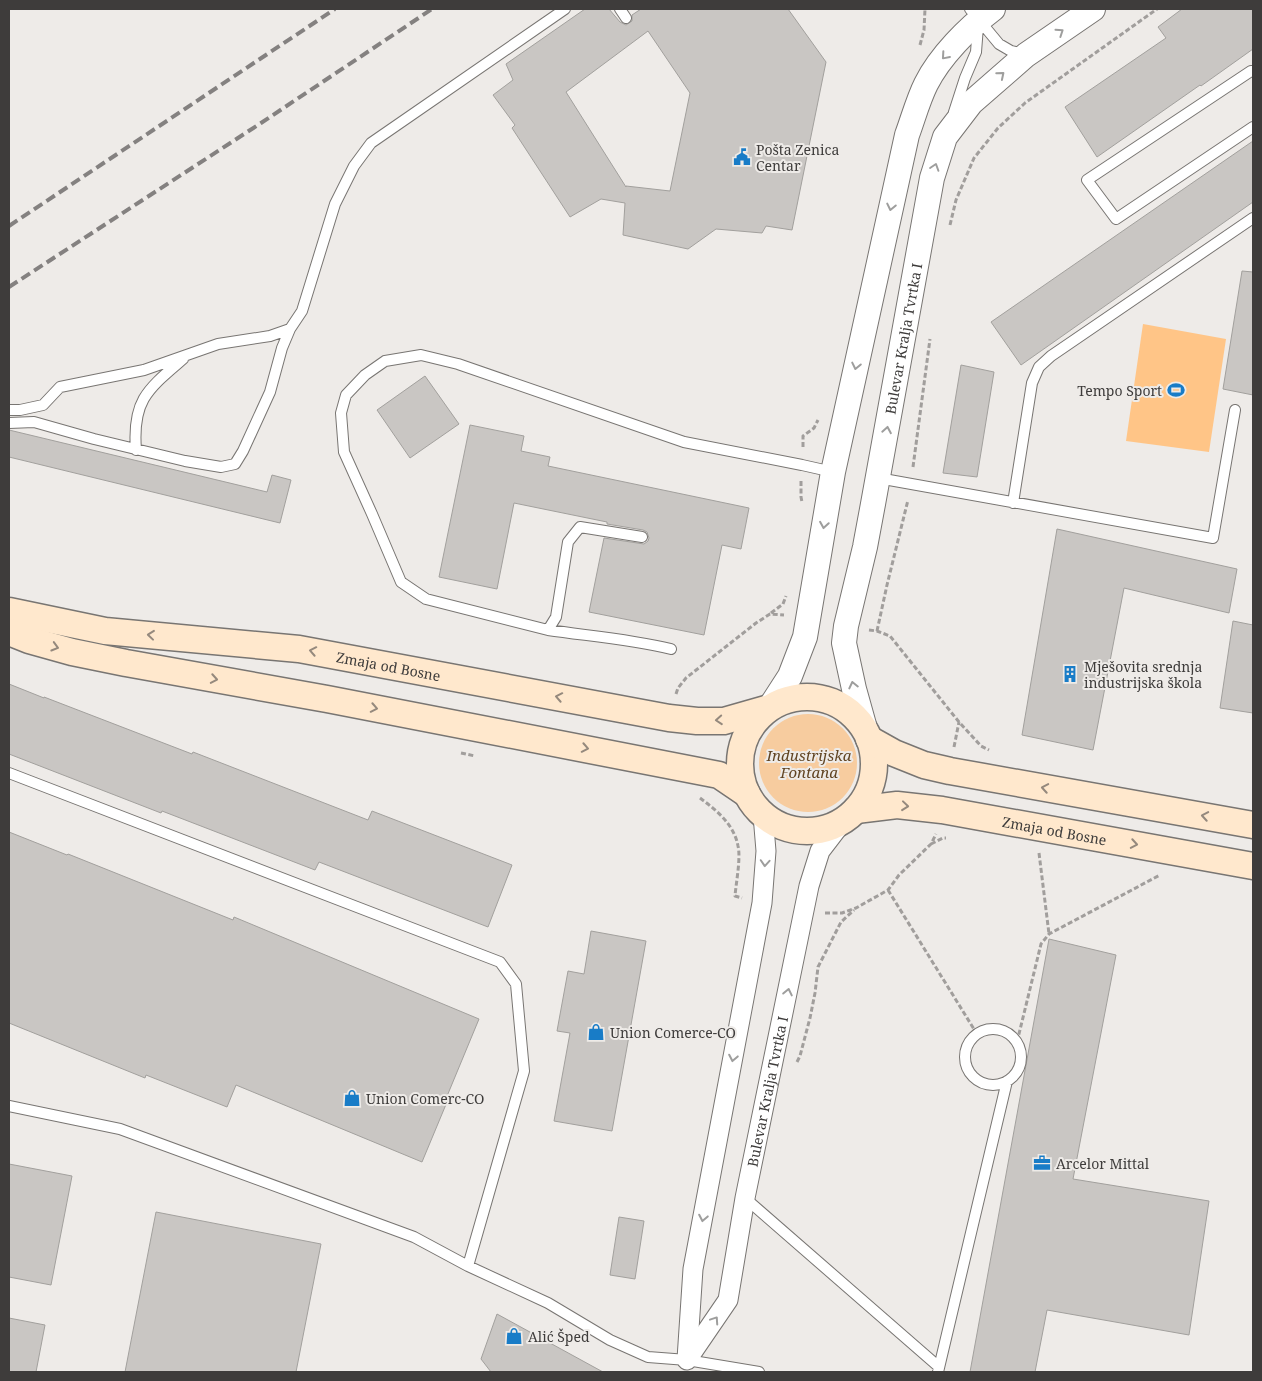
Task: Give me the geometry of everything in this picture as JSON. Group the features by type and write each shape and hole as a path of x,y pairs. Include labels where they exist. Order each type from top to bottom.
{"main road":[{"name":"Zmaja od Bosne","path":"9,611 105,631 300,649 669,718 697,721 724,720 768,708 790,698 812,696 834,702 853,714 868,736 874,757 873,776 867,794 850,815"},
{"name":"Zmaja od Bosne","path":"9,632 29,640 72,652 126,663 327,699 719,775 747,794"},
{"name":"Zmaja od Bosne","path":"768,708 753,723 744,739 740,757 740,776 747,794 762,815 781,826 802,831 824,829 850,815 897,805 942,810 1253,866"},
{"name":"Zmaja od Bosne","path":"868,736 894,753 924,765 1253,825"}],"street":[{"name":"Bulevar Kralja Tvrtka I","path":"868,736 854,689 844,643 846,626 865,547 932,178 945,137 971,102 1026,55 1093,9"},
{"path":"768,708 790,676 805,637 832,472 907,135 926,85 942,59 981,12"},
{"path":"686,1366 693,1268 762,903 766,850 762,815"},
{"name":"Bulevar Kralja Tvrtka I","path":"686,1366 728,1300 745,1198 809,886 820,851 850,815"}],"lane":[{"path":"9,423 34,422 136,450 185,461 221,467 235,464 243,451 270,392 282,348 290,329 302,310 335,204 354,166 372,143 564,9"},
{"path":"620,9 626,18"},
{"path":"981,12 998,44 1011,51 1026,55"},
{"path":"945,137 976,52 981,12"},
{"path":"1253,71 1087,180 1116,219 1253,127"},
{"path":"1013,503 1032,383 1039,367 1051,356 1253,218"},
{"path":"9,410 20,410 43,405 60,387 144,370 218,344 270,336 290,329"},
{"path":"136,450 136,422 144,396 154,384 189,355"},
{"path":"671,649 643,642 548,630 426,599 401,582 344,452 341,413 346,395 365,375 385,361 421,355 458,364 684,442 832,472"},
{"path":"878,478 1213,538 1235,410"},
{"path":"548,630 556,617 568,542 580,527 642,538"},
{"path":"9,773 500,962 516,984 524,1071 468,1266"},
{"path":"994,1029 1011,1035 1017,1042 1021,1059 1019,1068 1007,1081 989,1084 980,1082 973,1076 968,1068 966,1049 970,1041 977,1034 985,1030 994,1029"},
{"path":"745,1198 938,1370 1007,1081"},
{"path":"9,1106 120,1129 414,1237 468,1266 548,1303 610,1340 648,1356 686,1366 759,1372"}],"path":[{"path":"950,229 956,200 974,158 998,128 1025,103 1157,9"},
{"path":"877,631 886,585 911,485 930,335"},
{"path":"669,718 678,688 686,678 756,623 770,614 809,617"},
{"path":"846,626 877,631 890,636 959,722 950,771"},
{"path":"697,795 718,812 732,829 738,846 738,874 735,896 762,903"},
{"path":"804,910 842,913 856,908 888,890 899,875 931,844 937,831 942,810"},
{"path":"1038,852 1049,934"},
{"path":"1017,1042 1041,944 1049,934 1160,875"},
{"path":"888,890 977,1034"},
{"path":"797,1062 810,1018 818,966 841,922 856,908"}],"shaded area":[{"name":"Tempo Sport","path":"1143,324 1226,339 1209,452 1126,441"}],"water":[{"name":"Industrijska Fontana","path":"808,714 827,718 842,729 853,744 857,763 853,782 842,797 827,808 808,812 789,808 774,797 763,782 759,763 763,744 774,729 789,718"}],"building":[{"name":"Pošta Zenica Centar","path":"585,9 609,9 620,22 626,25 632,21 632,15 641,9 788,9 826,62 792,230 766,226 762,233 716,229 688,249 623,235 625,203 601,199 570,217 512,128 515,125 493,95 513,80 506,64","holes":["648,31 690,93 670,191 626,187 566,92"]},
{"path":"1182,9 1253,9 1253,49 1097,157 1065,107 1166,38 1158,27"},
{"path":"1253,141 1253,202 1021,365 991,322"},
{"path":"1242,271 1253,272 1253,395 1223,389"},
{"path":"961,365 994,372 977,477 943,473"},
{"path":"425,376 459,424 410,458 377,410"},
{"path":"470,425 524,436 521,451 550,457 548,466 749,508 741,549 722,545 704,635 589,612 604,538 644,544 649,538 647,532 643,530 607,524 607,522 514,503 497,589 439,577"},
{"path":"9,430 267,492 272,475 291,480 280,523 9,457"},
{"name":"Mješovita srednja industrijska škola","path":"1057,529 1237,569 1229,613 1124,588 1093,750 1022,735"},
{"path":"1233,621 1253,625 1253,713 1220,708"},
{"path":"9,684 192,754 193,752 368,820 372,811 512,865 488,927 319,862 315,870 9,754"},
{"path":"9,832 233,920 234,917 479,1019 422,1162 236,1085 227,1107 146,1075 145,1078 9,1023"},
{"name":"Union Comerce-CO","path":"591,931 646,941 612,1131 554,1121 570,1033 557,1031 568,971 584,974"},
{"name":"Arcelor Mittal","path":"1049,939 1116,955 1073,1179 1209,1201 1189,1335 1047,1310 1035,1372 970,1372"},
{"path":"9,1164 72,1176 51,1285 9,1277"},
{"path":"156,1212 321,1244 296,1372 125,1372"},
{"path":"619,1217 644,1221 635,1279 610,1275"},
{"name":"Alić Šped","path":"497,1314 603,1372 491,1372 481,1359"},
{"path":"9,1318 45,1325 36,1372 9,1372"}],"railway":[{"path":"9,226 335,9"},
{"path":"9,287 432,9"}],"place":[{"name":"Pošta Zenica Centar","path":"742,157"},
{"name":"Tempo Sport","path":"1176,390"},
{"name":"Mješovita srednja industrijska škola","path":"1070,674"},
{"name":"Union Comerce-CO","path":"596,1032"},
{"name":"Union Comerc-CO","path":"352,1098"},
{"name":"Arcelor Mittal","path":"1042,1163"},
{"name":"Alić Šped","path":"514,1336"}]}
